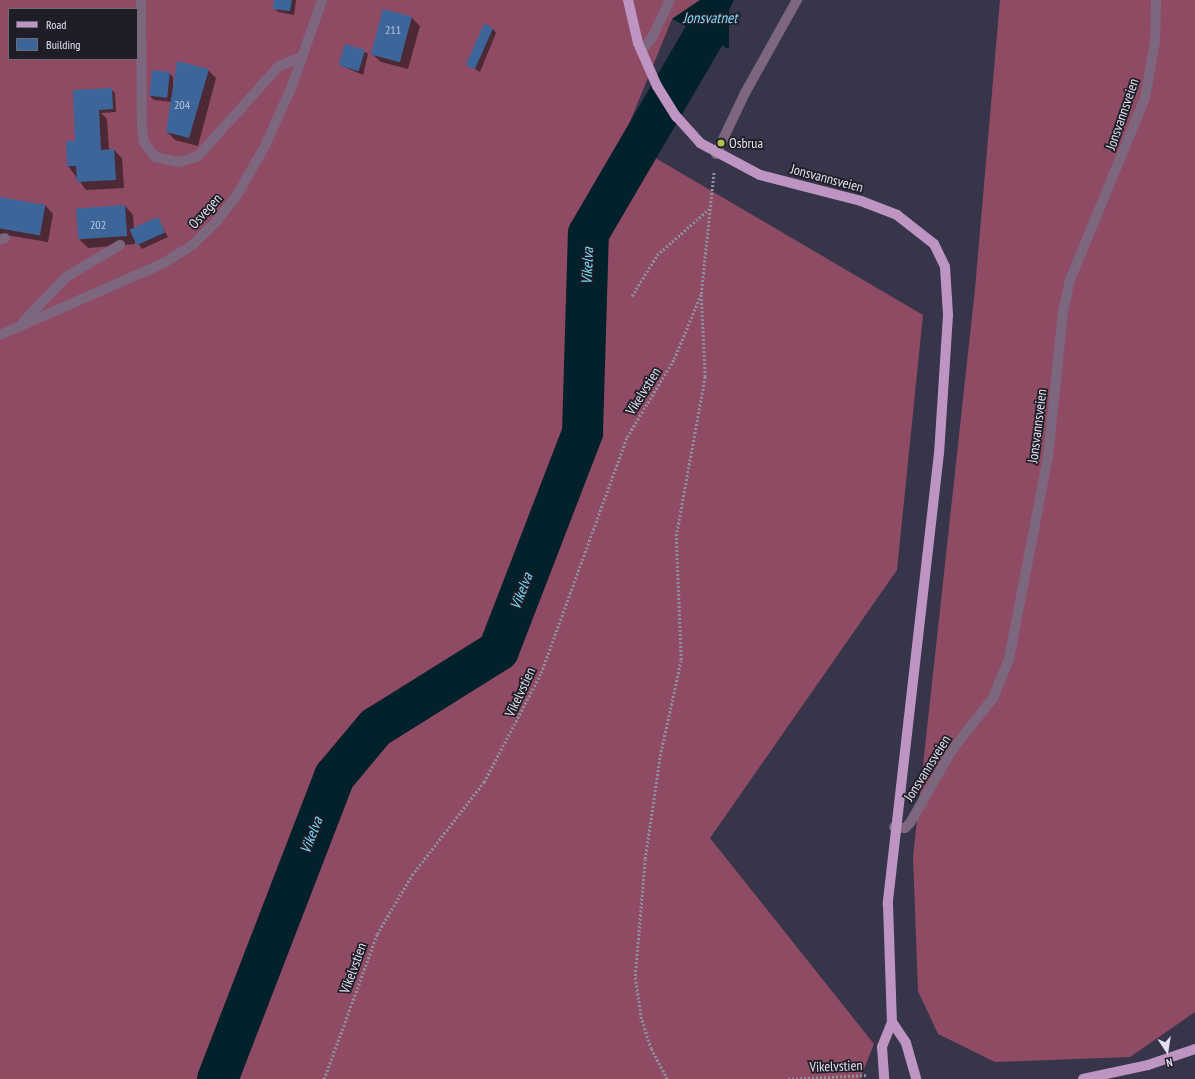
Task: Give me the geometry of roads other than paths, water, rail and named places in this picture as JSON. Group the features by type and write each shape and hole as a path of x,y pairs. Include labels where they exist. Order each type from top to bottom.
{"main road":[{"name":"Jonsvannsveien","path":"628,0 641,51 657,86 686,130 716,154 760,174 861,201 897,215 934,244 944,267 948,315 939,453 894,827 886,930 892,1022 882,1047 884,1077"},
{"name":"Jonsvannsveien","path":"892,1022 906,1043 916,1079"},
{"path":"1083,1079 1148,1065 1195,1049"}],"street":[{"path":"141,0 142,128 144,142 155,157 179,162 197,158 278,66 302,57"},
{"name":"Osvegen","path":"0,335 22,324 156,267 197,240 238,195 265,146 302,57 322,0"},
{"path":"641,51 652,38 670,0"},
{"path":"716,154 745,94 797,0"},
{"name":"Jonsvannsveien","path":"894,827 905,828 910,823 952,750 992,698 1009,660 1048,456 1063,312 1070,280 1145,98 1155,41 1156,0"},
{"path":"22,324 66,277 120,245"}],"water":[{"name":"Jonsvatnet","path":"700,0 734,0 729,10 729,49 672,19"}],"waterway":[{"name":"Vikelva","path":"217,1079 334,776 375,727 498,650 582,432 588,233 703,36"}],"place":[{"name":"Osbrua","path":"721,143"}]}
